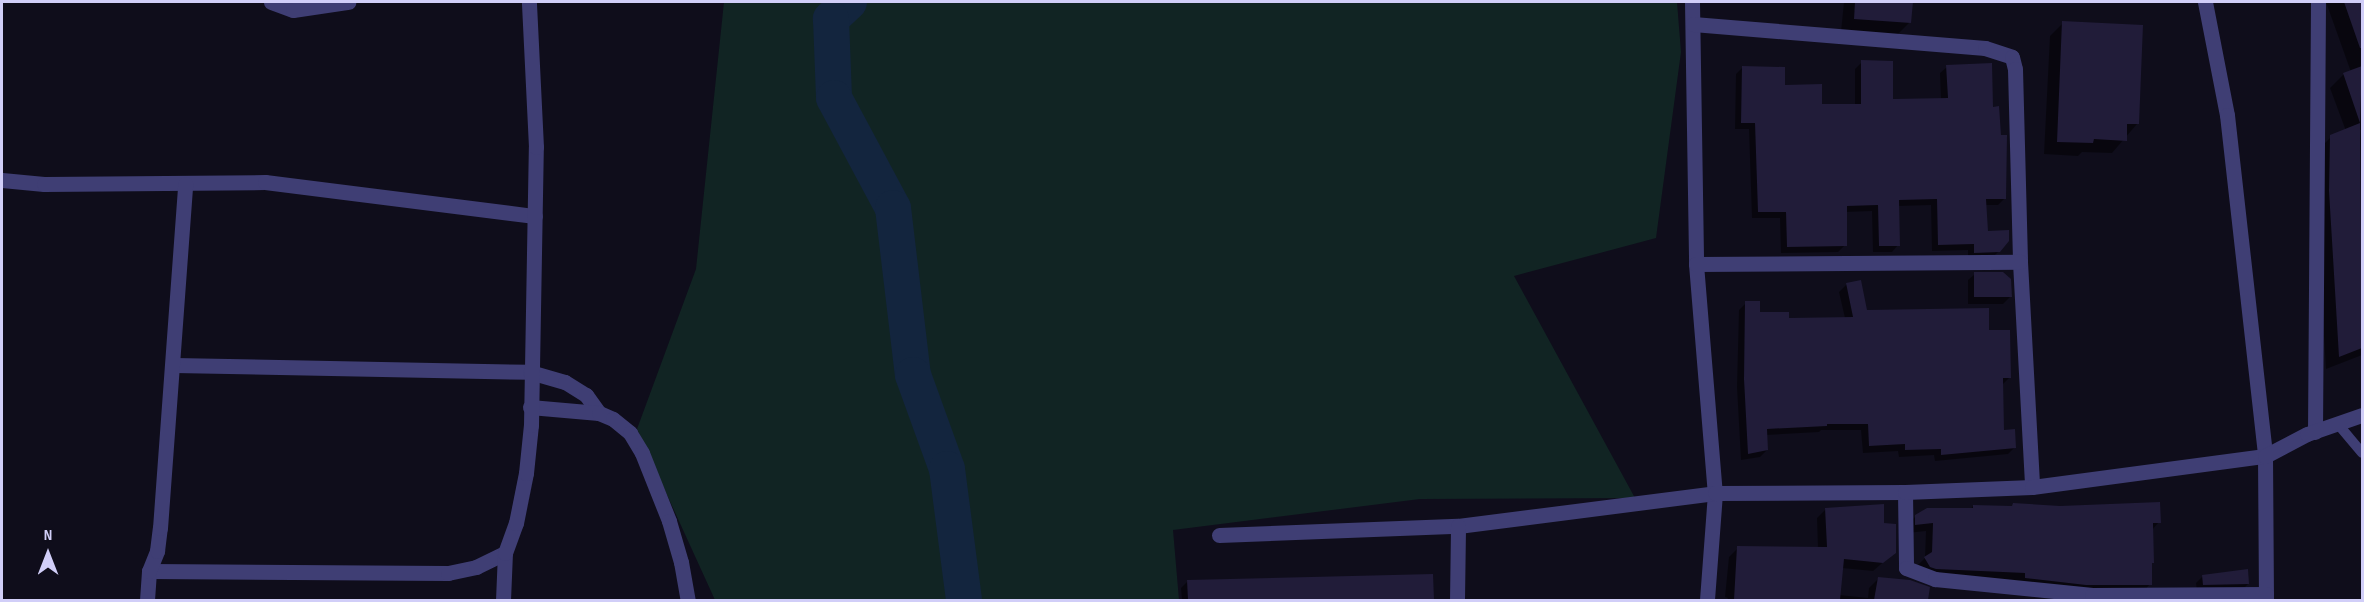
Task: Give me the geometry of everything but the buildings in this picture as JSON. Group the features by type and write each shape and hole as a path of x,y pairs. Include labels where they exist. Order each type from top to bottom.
{"street":[{"path":"271,2 293,10 348,2"},
{"path":"503,600 504,553 516,523 526,473 531,424 530,372 536,147 529,2"},
{"path":"1692,2 1696,264 1715,493 1707,600"},
{"path":"1905,492 1906,568 1935,579 2092,595 2266,597 2265,456 2227,115 2205,2"},
{"path":"2315,432 2318,2"},
{"path":"1693,24 1985,48 2012,57 2015,69 2020,262 2032,487"},
{"path":"2,180 44,184 265,182 535,216"},
{"path":"147,600 149,571 157,551 174,365 185,184"},
{"path":"1696,264 2020,262"},
{"path":"174,365 530,372 565,382 586,395 599,413"},
{"path":"530,407 599,413 613,418 630,433 642,453 669,521 681,562 688,600"},
{"path":"1219,535 1458,526 1715,493 1905,492 2032,487 2265,456 2315,432 2362,415"},
{"path":"1457,600 1458,526"},
{"path":"149,571 448,573 477,567 504,553"}],"lane":[{"path":"2337,423 2362,453"}],"green space":[{"path":"724,2 1677,2 1681,52 1656,238 1514,276 1635,498 1420,499 1173,530 1179,600 715,600 637,429 696,269"}],"waterway":[{"path":"849,2 831,19 834,98 893,208 913,375 947,469 964,600"}]}
